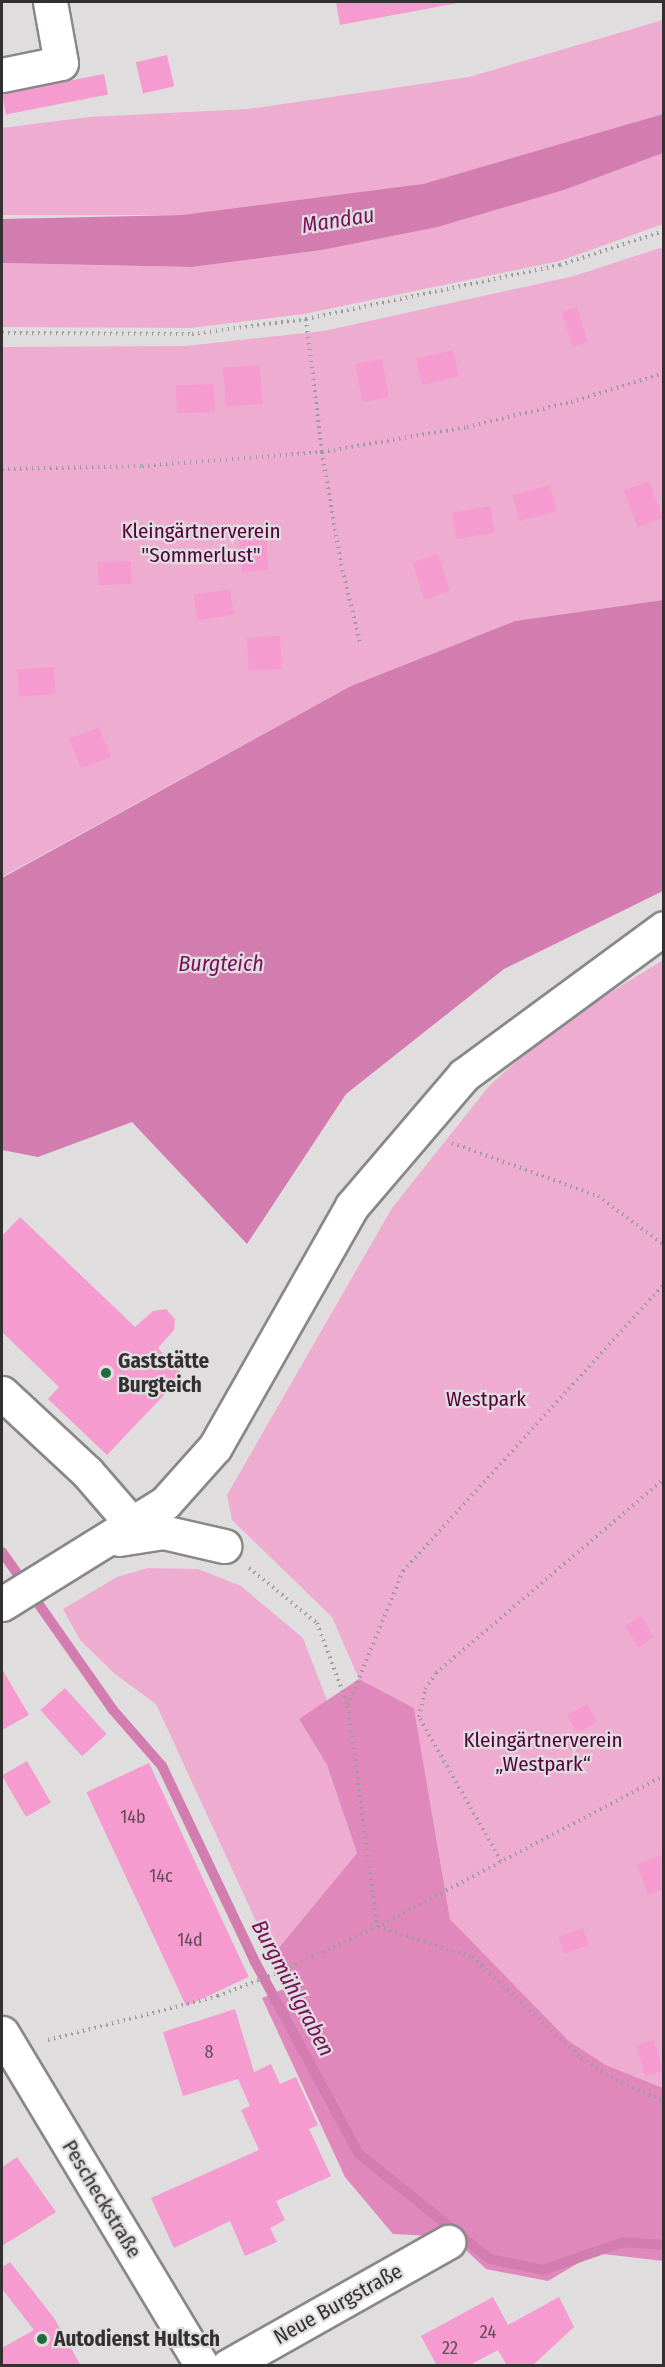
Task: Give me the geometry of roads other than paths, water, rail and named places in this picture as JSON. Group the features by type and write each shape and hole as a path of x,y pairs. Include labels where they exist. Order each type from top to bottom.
{"street":[{"path":"2,75 61,63 50,2"},
{"path":"2,1604 165,1503 215,1447 352,1206 420,1125 464,1075 663,928"},
{"path":"2,1393 87,1472 132,1524"},
{"path":"103,1543 163,1532 224,1546"},
{"name":"Pescheckstraße","path":"2,2033 11,2073 202,2366"},
{"name":"Neue Burgstraße","path":"228,2366 448,2242"}],"water":[{"name":"Mandau","path":"663,114 663,153 564,190 438,227 322,250 192,267 2,263 2,219 182,215 423,184"},
{"name":"Burgteich","path":"663,600 663,891 504,969 346,1094 247,1244 132,1122 38,1157 2,1150 2,878 351,686 515,621"}],"waterway":[{"name":"Burgmühlgraben","path":"2,1552 113,1710 162,1766 254,1960 359,2154 490,2259 543,2270 623,2242 664,2245"}],"place":[{"name":"Gaststätte Burgteich","path":"106,1373"},
{"name":"Autodienst Hultsch","path":"42,2339"}],"park label":[{"name":"Kleingärtnerverein \"Sommerlust\"","path":"201,543"},
{"name":"Westpark","path":"486,1399"},
{"name":"Kleingärtnerverein „Westpark“","path":"543,1752"}]}
